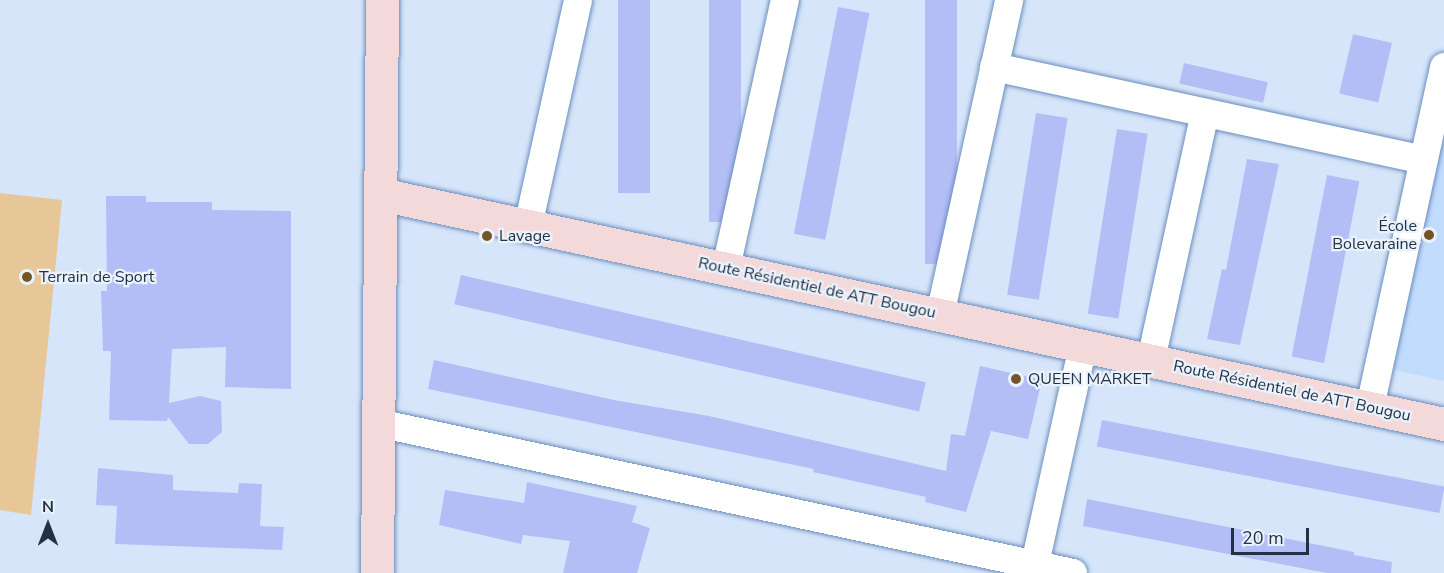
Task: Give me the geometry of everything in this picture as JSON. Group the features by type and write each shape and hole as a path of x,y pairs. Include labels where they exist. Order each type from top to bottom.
{"street":[{"path":"377,573 382,0"},
{"path":"528,226 578,0"},
{"path":"726,268 785,0"},
{"path":"940,315 1009,0"},
{"path":"994,68 1424,160"},
{"path":"1370,407 1444,68"},
{"path":"1151,360 1205,113"},
{"name":"Route Résidentiel de ATT Bougou","path":"380,194 1444,424"},
{"path":"1034,569 1083,345"},
{"path":"378,423 1034,569 1073,573"}],"shaded area":[{"name":"École Bolevaraine","path":"1444,102 1444,381 1385,368"},
{"name":"Terrain de Sport","path":"0,193 62,200 31,515 0,510"}],"building":[{"path":"618,0 650,0 650,193 618,193"},
{"path":"709,0 741,0 741,222 709,222"},
{"path":"925,0 957,0 957,264 925,264"},
{"path":"838,7 869,13 825,240 794,234"},
{"path":"1353,34 1392,43 1378,102 1339,93"},
{"path":"1184,63 1268,82 1263,103 1179,83"},
{"path":"1036,113 1068,118 1039,300 1007,295"},
{"path":"1117,129 1148,134 1118,319 1088,314"},
{"path":"1247,159 1279,164 1240,345 1207,339 1222,269 1226,270"},
{"path":"1327,175 1359,181 1324,363 1292,357"},
{"path":"106,196 146,196 146,202 212,202 212,210 291,211 291,389 225,387 226,347 172,349 169,403 200,396 221,401 222,432 208,444 189,444 168,417 167,421 109,420 111,351 103,351 101,291 107,291"},
{"path":"461,275 926,382 919,412 454,304"},
{"path":"434,360 614,400 709,416 946,471 951,434 965,436 980,366 1042,380 1028,439 991,431 966,512 925,502 926,497 813,472 814,469 428,389"},
{"path":"1102,420 1444,486 1439,513 1097,447"},
{"path":"98,468 173,475 173,490 238,493 239,483 262,484 260,526 284,527 282,550 115,544 117,506 96,505"},
{"path":"527,482 637,506 632,522 650,528 637,573 563,573 570,541 523,535 521,544 439,525 445,490 524,503"},
{"path":"1087,499 1354,552 1354,555 1392,562 1391,573 1327,573 1083,526"}],"place":[{"name":"École Bolevaraine","path":"1429,235"},
{"name":"Lavage","path":"487,236"},
{"name":"Terrain de Sport","path":"27,277"},
{"name":"QUEEN MARKET","path":"1016,379"}]}
